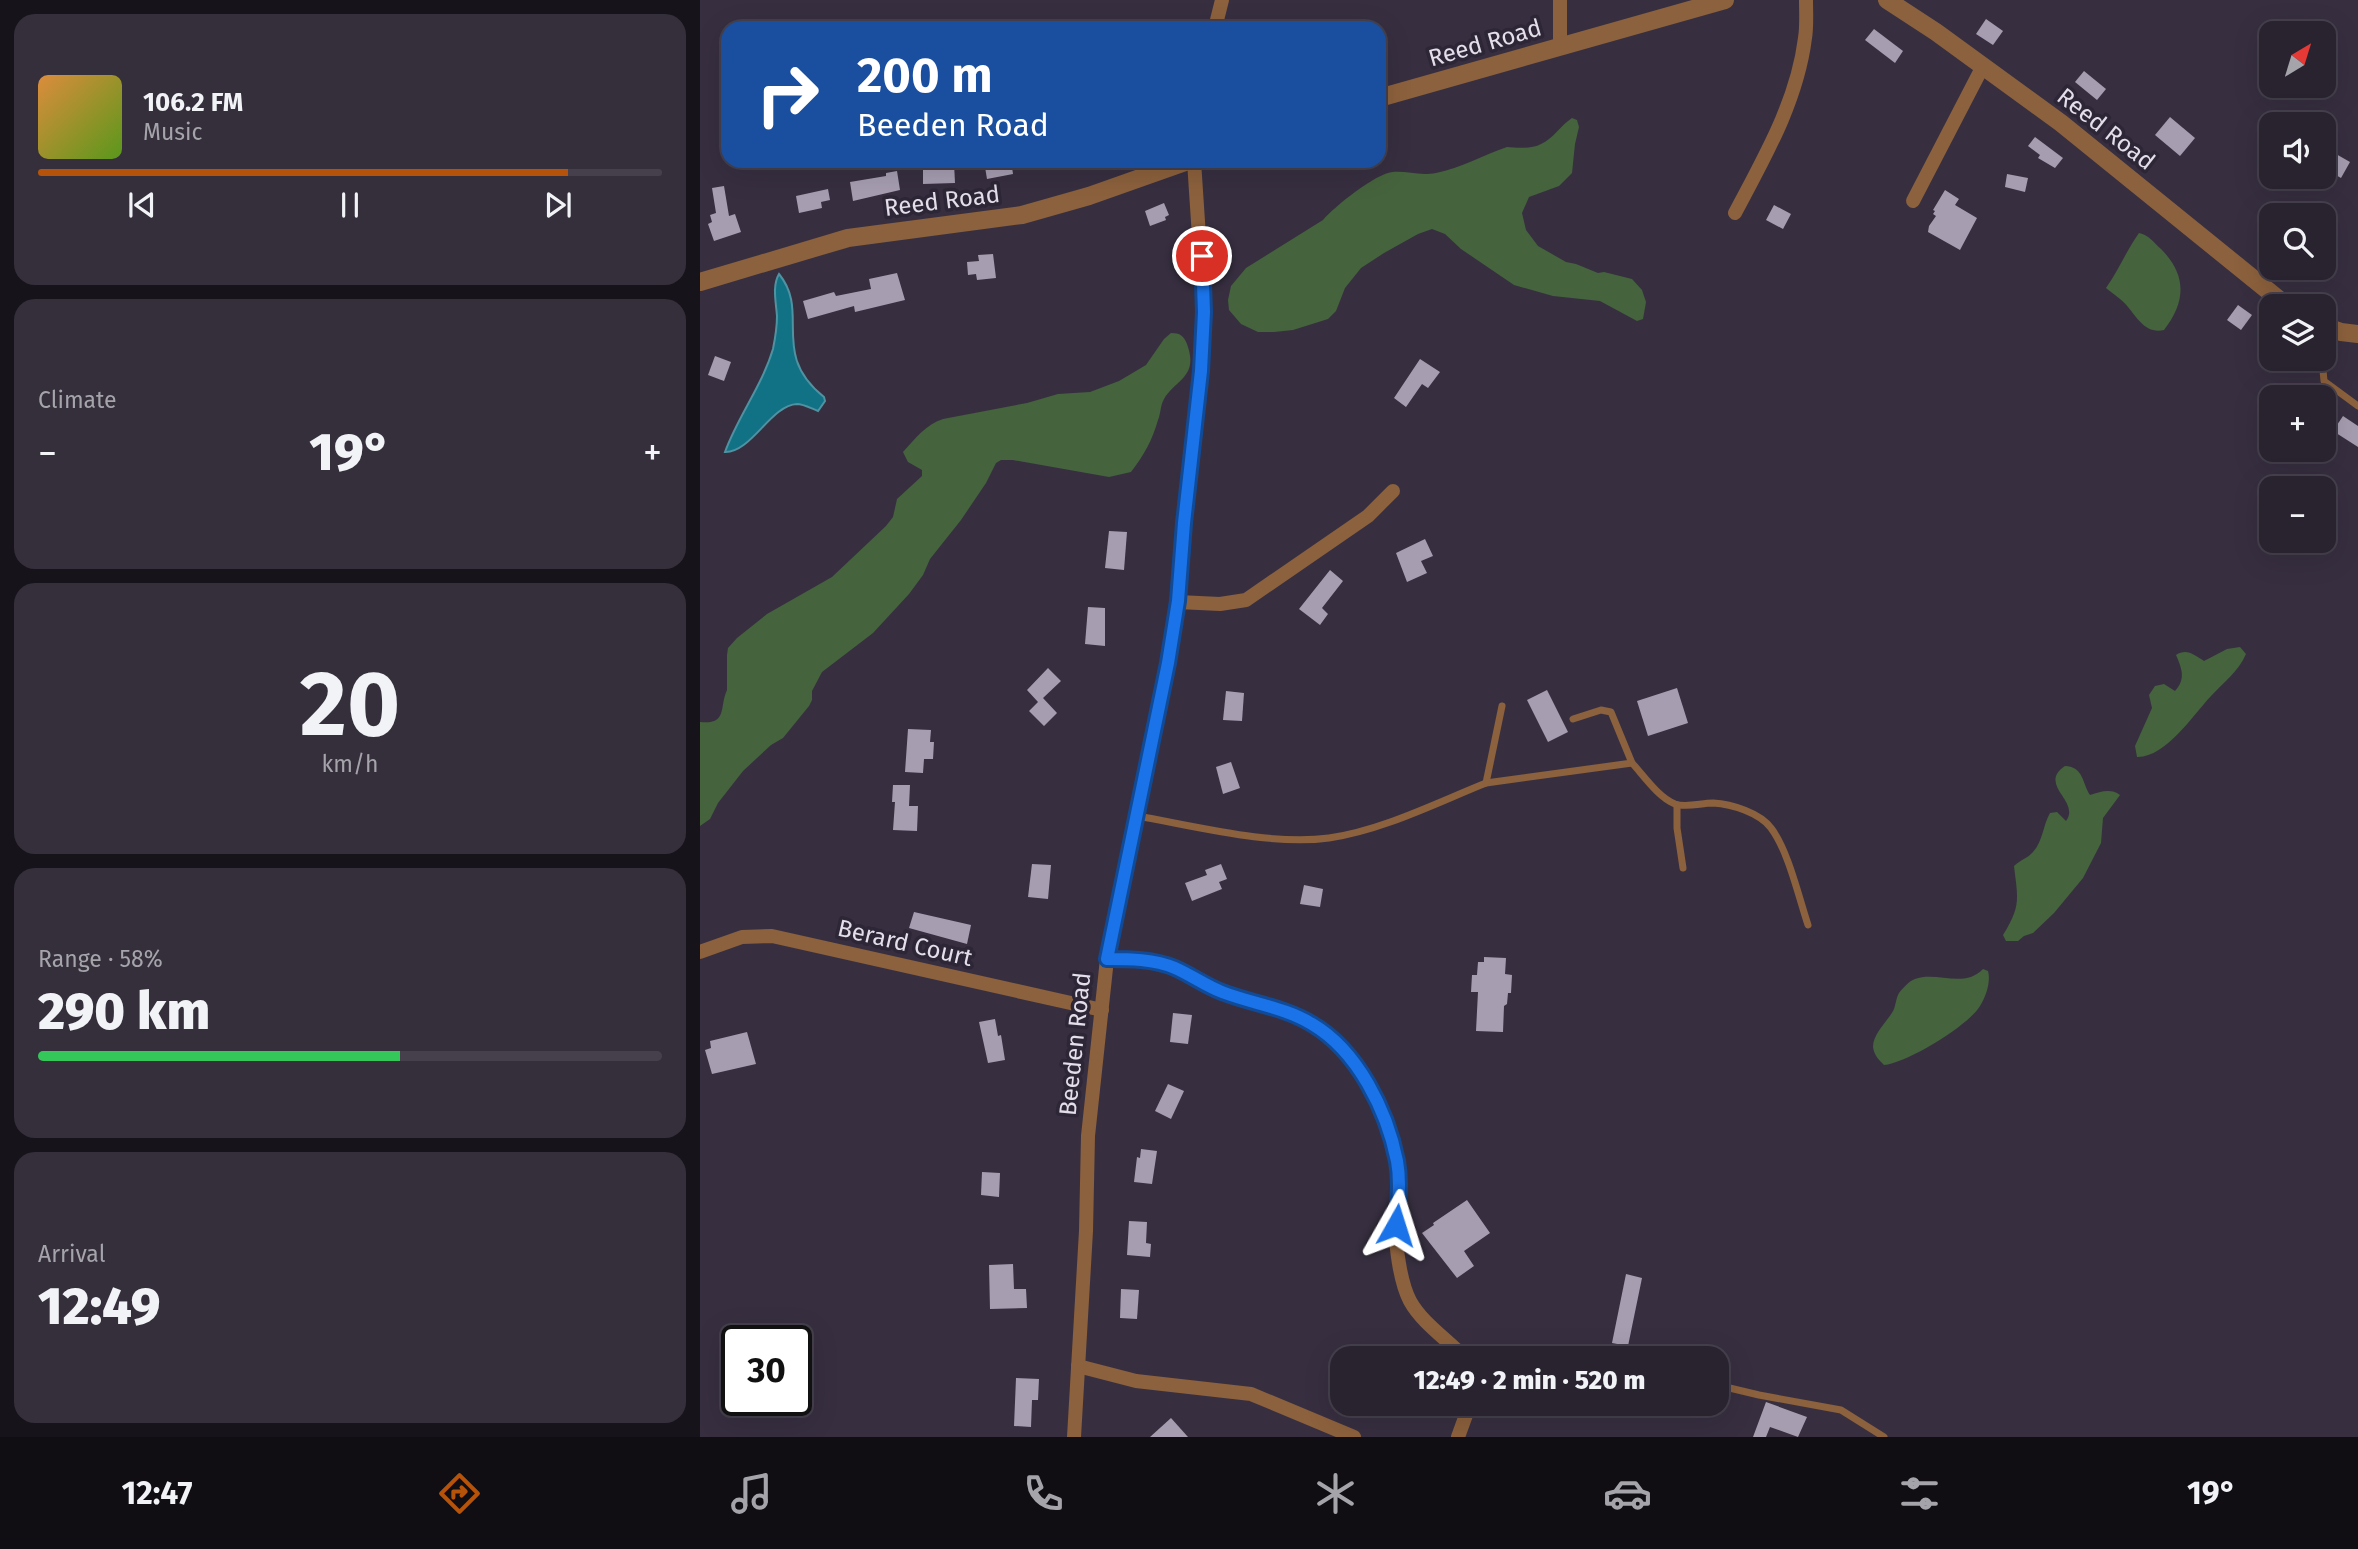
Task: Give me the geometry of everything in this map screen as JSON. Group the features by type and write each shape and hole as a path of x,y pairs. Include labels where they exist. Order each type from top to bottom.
{"street":[{"path":"1217,21 1222,0"},
{"path":"1560,0 1560,47"},
{"name":"Reed Road","path":"1386,96 1726,0"},
{"path":"1735,213 1773,141 1793,93 1805,38 1806,0"},
{"name":"Reed Road","path":"1887,0 1983,66 2108,159 2272,294"},
{"path":"1913,201 1983,66"},
{"name":"Reed Road","path":"700,282 848,238 1021,215 1089,196 1168,168"},
{"name":"Beeden Road","path":"1074,1437 1086,1231 1088,1136 1107,959 1178,601 1201,371 1204,312 1194,168"},
{"path":"2336,332 2358,334"},
{"path":"1178,601 1220,604 1246,600 1368,516 1393,491"},
{"name":"Berard Court","path":"700,952 742,937 772,936 1102,1010"},
{"path":"1107,959 1148,962 1175,968 1222,992 1278,1008 1313,1025 1348,1056 1376,1099 1397,1163 1400,1193 1396,1225 1399,1266 1410,1301 1453,1346"},
{"path":"1078,1366 1136,1381 1251,1394 1354,1437"},
{"path":"1458,1437 1466,1416"}],"lane":[{"path":"2323,371 2324,381 2358,405"},
{"path":"1486,783 1502,706"},
{"path":"1573,719 1601,710 1611,712 1632,763 1666,798 1677,805 1714,803 1761,818 1772,829 1784,856 1808,925"},
{"path":"1136,816 1280,839 1329,838 1378,825 1486,783 1632,763"},
{"path":"1677,805 1676,828 1682,868"},
{"path":"1729,1388 1842,1410 1884,1437"}],"green space":[{"path":"1572,118 1577,120 1579,127 1572,173 1559,186 1529,197 1522,213 1526,230 1538,246 1566,262 1598,273 1632,279 1642,290 1646,302 1643,319 1637,321 1600,301 1553,296 1514,285 1461,249 1445,234 1432,229 1418,234 1361,268 1345,288 1336,311 1328,319 1293,330 1258,332 1241,324 1229,310 1231,286 1246,268 1323,220 1346,199 1376,178 1393,172 1436,173 1507,147 1537,146"},
{"path":"2139,233 2149,237 2161,249 2176,269 2179,279 2180,299 2164,330 2147,328 2106,288"},
{"path":"1171,333 1179,334 1187,344 1190,355 1188,371 1164,399 1156,428 1144,454 1131,472 1109,477 1013,460 996,463 986,483 930,559 923,575 909,594 873,633 822,672 812,691 809,706 783,738 771,745 743,771 718,803 710,819 700,826 700,722 715,721 721,714 727,690 728,648 767,614 832,577 886,526 893,517 897,499 922,476 922,470 908,462 903,452 917,437 926,428 943,419 1027,403 1058,394 1090,392 1119,381 1146,365"},
{"path":"2240,647 2246,654 2239,666 2178,734 2158,750 2137,757 2135,746 2152,708 2149,695 2155,686 2164,684 2175,691 2181,682 2181,669 2176,655 2187,652 2204,661 2227,649"},
{"path":"2065,766 2079,772 2090,795 2109,791 2120,795 2103,818 2101,843 2083,878 2033,933 2018,941 2006,941 2003,935 2013,917 2017,902 2014,866 2036,848 2050,813 2057,812 2066,821 2069,814 2055,780"},
{"path":"1983,969 1988,971 1989,975 1986,994 1980,1006 1963,1023 1907,1058 1884,1065 1880,1061 1874,1052 1874,1042 1894,1009 1899,993 1906,985 1923,977 1967,978"}],"water":[{"path":"779,274 792,303 794,349 798,365 825,401 818,411 800,404 788,406 778,412 744,445 725,452 763,376 773,349 777,320 775,289"}],"building":[{"path":"1986,19 2003,31 1993,45 1976,34"},
{"path":"1874,29 1903,51 1895,63 1865,40"},
{"path":"2084,71 2106,89 2097,100 2075,82"},
{"path":"2170,117 2195,138 2180,156 2155,135"},
{"path":"2035,137 2063,158 2055,168 2038,158 2040,155 2028,146"},
{"path":"2336,154 2350,162 2341,178 2336,175"},
{"path":"923,168 954,168 955,183 923,184"},
{"path":"985,168 1012,168 1013,174 987,179"},
{"path":"897,171 900,190 853,201 850,182 886,176 886,173"},
{"path":"2007,174 2028,178 2025,192 2005,187"},
{"path":"724,186 729,216 735,214 741,232 714,241 708,224 712,222 710,215 716,213 712,188"},
{"path":"828,189 830,200 821,202 822,208 799,213 796,196"},
{"path":"1945,190 1959,199 1955,205 1977,218 1960,250 1928,232 1936,216 1933,210"},
{"path":"1164,203 1169,215 1165,217 1166,220 1150,226 1145,211"},
{"path":"1774,205 1791,214 1783,229 1766,220"},
{"path":"993,254 996,278 977,280 976,274 968,275 967,262 979,261 978,255"},
{"path":"897,273 905,300 855,312 854,306 808,319 803,301 834,292 836,296 871,289 869,279"},
{"path":"2238,305 2252,315 2241,330 2227,320"},
{"path":"715,356 731,362 724,381 708,375"},
{"path":"1420,359 1440,372 1428,388 1422,384 1406,407 1394,398"},
{"path":"2343,416 2358,426 2358,447 2336,433 2336,426"},
{"path":"1109,531 1127,532 1124,570 1105,568"},
{"path":"1425,539 1433,556 1421,561 1427,573 1407,582 1396,553"},
{"path":"1330,570 1343,581 1322,608 1328,614 1320,625 1299,609"},
{"path":"1088,607 1105,608 1105,646 1085,644"},
{"path":"1048,668 1061,681 1043,698 1057,713 1044,726 1029,711 1038,702 1027,690"},
{"path":"1677,688 1688,723 1648,736 1637,701"},
{"path":"1547,690 1568,732 1548,742 1527,700"},
{"path":"1226,691 1244,693 1242,721 1223,720"},
{"path":"908,729 931,730 930,742 934,742 933,759 924,759 923,773 905,772"},
{"path":"1231,762 1240,788 1223,794 1216,767"},
{"path":"893,785 910,785 909,806 918,806 917,831 893,830"},
{"path":"1032,864 1051,865 1048,899 1028,897"},
{"path":"1221,864 1227,879 1219,882 1222,889 1192,901 1185,883 1207,875 1205,870"},
{"path":"1304,885 1323,889 1320,907 1300,904"},
{"path":"914,912 971,925 967,944 909,928"},
{"path":"1484,957 1506,958 1505,974 1512,975 1511,993 1508,993 1507,1004 1504,1006 1503,1032 1476,1031 1478,992 1471,992 1472,975 1477,975 1478,962 1484,962"},
{"path":"1173,1013 1192,1015 1188,1044 1170,1042"},
{"path":"995,1019 1005,1060 988,1063 979,1022"},
{"path":"747,1032 756,1064 712,1074 705,1050 711,1048 710,1041"},
{"path":"1168,1084 1184,1091 1171,1119 1155,1111"},
{"path":"1141,1149 1157,1151 1152,1184 1134,1182 1137,1157 1140,1158"},
{"path":"982,1172 1000,1173 999,1197 981,1195"},
{"path":"1467,1200 1490,1233 1464,1251 1474,1266 1457,1278 1422,1233"},
{"path":"1129,1221 1147,1222 1146,1243 1151,1244 1150,1257 1127,1255"},
{"path":"1013,1264 1014,1289 1026,1289 1027,1308 990,1309 989,1265"},
{"path":"1626,1274 1642,1278 1628,1346 1612,1343"},
{"path":"1121,1289 1139,1290 1137,1319 1120,1318"},
{"path":"1016,1378 1039,1379 1038,1400 1032,1400 1031,1427 1014,1426"},
{"path":"1766,1402 1807,1417 1798,1437 1770,1427 1766,1437 1753,1437"},
{"path":"1171,1418 1188,1437 1150,1437"}],"route":[{"path":"1202,256 1204,312 1201,371 1178,601 1168,663 1107,959 1148,962 1175,968 1222,992 1278,1008 1313,1025 1334,1041 1354,1064 1376,1099 1389,1132 1397,1163 1400,1193 1396,1225"}]}
